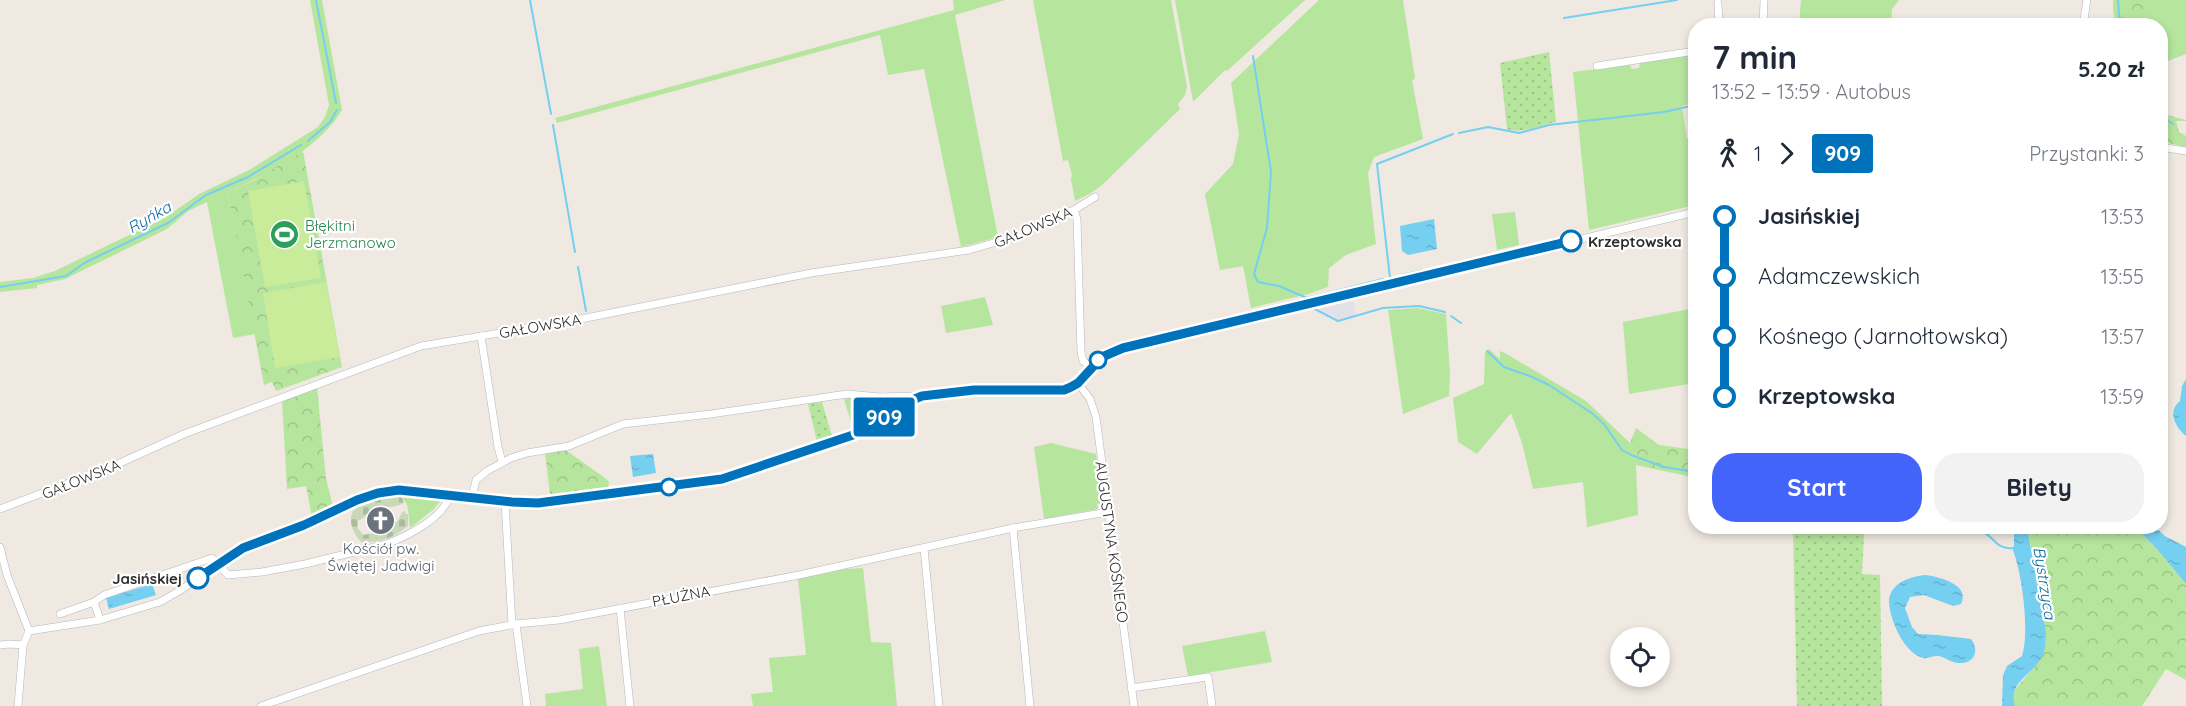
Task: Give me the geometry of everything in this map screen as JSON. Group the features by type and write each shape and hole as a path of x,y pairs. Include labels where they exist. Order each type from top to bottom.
{"street":[{"path":"1763,18 1764,0"},
{"path":"2085,18 2087,0"},
{"path":"1718,3 1719,18"},
{"path":"1597,66 1688,52"},
{"path":"2168,149 2186,152"},
{"name":"GAŁOWSKA","path":"0,509 102,471 176,438 420,346 573,320 811,273 969,250 1002,242 1074,210 1095,198"},
{"path":"1074,210 1077,219 1081,352 1083,361 1091,367"},
{"path":"472,498 476,480 502,462 527,453 569,446 623,424 847,394 882,397 922,396 974,390 1064,390 1078,383 1091,367 1107,354 1123,348 1688,214"},
{"path":"481,336 496,439 502,462"},
{"name":"AUGUSTYNA KOŚNEGO","path":"1078,383 1089,396 1095,410 1134,706"},
{"path":"29,631 100,620 130,612 172,596 243,548 308,524 368,495 399,490 525,503 697,484 728,478 853,435 905,403 922,396"},
{"path":"882,397 891,413"},
{"path":"60,614 94,602 104,595 212,558 228,575 262,572 387,544 426,523 446,504 450,495"},
{"path":"505,502 514,624 527,706"},
{"name":"PŁUŻNA","path":"261,706 345,679 459,637 514,624 559,620 799,575 1013,528 1108,512"},
{"path":"1013,528 1030,706"},
{"path":"0,547 7,575 29,631 23,645 18,706"},
{"path":"924,548 939,706"},
{"path":"94,602 100,620"},
{"path":"620,608 630,706"},
{"path":"0,645 23,645"},
{"path":"1131,688 1208,677 1212,706"}],"shaded area":[{"path":"1353,301 1356,315 1341,320 1319,309"}],"green space":[{"path":"310,0 322,0 342,110 320,137 306,149 260,177 228,192 255,334 233,338 207,202 188,211 167,229 65,279 37,285 37,288 0,292 0,282 33,278 55,271 165,218 199,194 249,170 318,127 329,105"},
{"path":"953,0 1005,0 955,15 998,237 961,247 924,69 888,75 880,35 557,123 555,118 954,10"},
{"path":"1033,0 1171,0 1187,87 1185,95 1178,104 1180,109 1102,185 1075,201 1068,160 1063,161"},
{"path":"1175,0 1305,0 1227,71 1225,70 1193,102"},
{"path":"1319,0 1403,0 1415,79 1412,80 1423,139 1374,157 1368,173 1376,244 1346,255 1329,268 1328,287 1251,308 1243,266 1220,270 1205,194 1233,164 1239,134 1231,83"},
{"path":"1801,0 1899,0 1892,9 1891,18 1800,18"},
{"path":"2113,0 2150,0 2150,18 2115,18"},
{"path":"2150,0 2186,0 2186,54 2168,61 2168,18 2150,18"},
{"path":"1549,52 1556,122 1526,130 1507,129 1500,63"},
{"path":"1688,54 1688,105 1682,106 1688,139 1688,207 1589,230 1573,72 1630,65 1632,69 1639,68 1640,62"},
{"path":"2168,115 2186,120 2176,121 2179,132 2186,136 2186,147 2168,143"},
{"path":"303,151 342,367 276,391 272,382 264,385 228,192 255,180"},
{"name":"Błękitni Jerzmanowo","path":"304,181 321,278 265,287 248,191"},
{"path":"1515,212 1519,245 1497,250 1492,214"},
{"path":"326,282 340,357 275,368 263,293"},
{"path":"985,297 993,325 946,333 941,306"},
{"path":"1418,308 1446,314 1450,374 1449,396 1403,414 1388,310"},
{"path":"1688,309 1688,384 1629,394 1623,322"},
{"path":"1489,349 1500,359 1500,351 1505,353 1586,401 1630,443 1636,465 1638,515 1587,527 1583,482 1533,489 1522,443 1511,413 1477,454 1458,442 1453,398 1484,384 1485,352"},
{"path":"317,387 326,479 333,506 312,517 306,486 287,489 282,401"},
{"path":"844,399 876,400 881,413 853,429"},
{"path":"822,402 832,436 817,441 808,404"},
{"path":"1636,428 1659,445 1688,449 1688,478 1636,465 1630,443"},
{"path":"1051,443 1096,454 1102,503 1097,504 1098,509 1044,519 1034,447"},
{"path":"567,451 605,478 609,482 608,487 550,494 545,453"},
{"path":"396,494 440,501 434,509 410,528 407,504"},
{"path":"396,496 402,498 404,503 371,513 358,521 358,528 363,535 380,532 379,527 398,521 402,512 405,511 408,514 408,526 386,539 361,542 352,527 353,511 367,501"},
{"path":"1793,534 1864,534 1862,574 1880,575 1882,706 1797,706"},
{"path":"2028,534 2142,534 2186,584 2186,680 2166,669 2142,706 2015,706 2012,698 2014,691 2034,667 2037,578"},
{"path":"863,568 871,642 891,643 897,706 753,706 751,694 773,692 769,658 806,655 798,579 845,569"},
{"path":"1265,631 1272,662 1188,676 1182,646"},
{"path":"599,646 607,706 546,706 545,694 583,689 579,649"}],"water":[{"path":"1434,219 1437,249 1408,255 1402,251 1400,226"},
{"path":"2186,379 2186,436 2176,424 2173,414 2180,401 2182,386"},
{"path":"653,454 656,473 633,477 630,456"},
{"path":"2014,534 2028,534 2046,633 2045,648 2038,663 2017,685 2013,698 2015,706 2002,706 2003,675 2007,666 2022,656 2025,632 2022,586 2012,548"},
{"path":"2142,534 2163,534 2186,547 2186,584"},
{"path":"1926,575 1952,583 1962,592 1963,597 1961,604 1953,606 1924,595 1910,597 1905,608 1912,627 1918,634 1971,639 1975,648 1974,656 1964,663 1956,663 1937,656 1924,658 1917,655 1904,643 1895,627 1890,609 1890,595 1902,582"},
{"path":"152,584 156,595 109,609 106,598"}],"waterway":[{"name":"Ryńka","path":"316,0 336,103"},
{"path":"530,0 551,114"},
{"path":"1564,18 1677,0"},
{"path":"2118,0 2119,18"},
{"path":"1253,56 1271,172 1267,228 1254,274 1258,282 1279,286 1307,298 1383,279"},
{"path":"1459,133 1488,127 1519,133 1549,125 1664,112 1688,107"},
{"name":"Ryńka","path":"308,141 330,122 337,110"},
{"path":"2168,121 2173,124"},
{"path":"553,125 575,252"},
{"path":"1390,278 1377,164 1453,134"},
{"name":"Ryńka","path":"0,287 66,276 86,262 168,223 206,195 248,177 301,145"},
{"path":"578,267 586,311"},
{"path":"1402,275 1423,270"},
{"path":"1313,308 1338,321 1383,308 1419,306 1445,312"},
{"path":"1451,316 1461,323"},
{"path":"1487,351 1504,367 1549,385 1593,414 1604,424 1622,450 1664,467 1688,471"},
{"path":"1986,534 1998,545 2012,548"}],"bus line":[{"name":"909","path":"198,578 243,548 304,525 368,495 399,490 538,503 722,479 853,435 905,403 922,396 974,390 1064,390 1078,383 1102,357 1123,348 1571,241"}],"place":[{"name":"Błękitni Jerzmanowo","path":"284,234"},
{"name":"Krzeptowska","path":"1571,241"},
{"name":"Kościół pw. Świętej Jadwigi","path":"381,521"},
{"name":"Jasińskiej","path":"198,578"}],"water label":[{"name":"Bystrzyca","path":"2045,583"}]}
